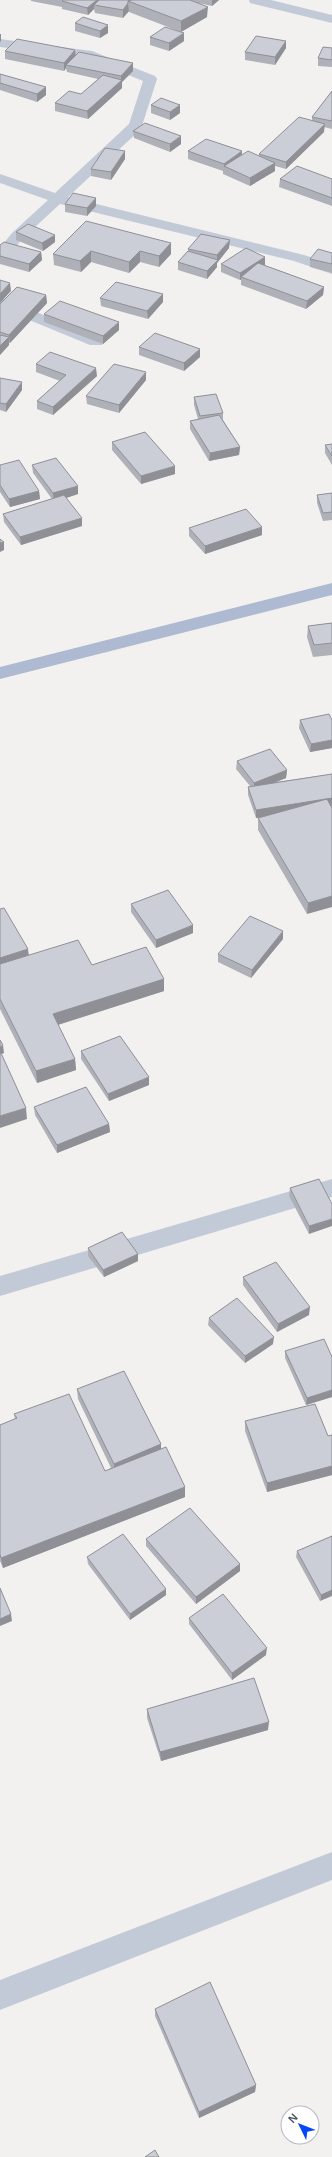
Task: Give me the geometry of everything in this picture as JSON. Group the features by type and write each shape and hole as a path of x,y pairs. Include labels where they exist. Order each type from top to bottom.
{"main road":[{"path":"0,673 332,589"}],"street":[{"path":"255,0 332,19"},
{"path":"0,43 92,55 150,79 136,126 59,199 17,236 0,258"},
{"path":"0,178 59,199 299,258 332,269"},
{"path":"0,302 96,342"},
{"path":"0,1286 332,1188"},
{"path":"0,1995 332,1866"}],"building":[{"path":"97,0 87,8 62,1"},
{"path":"99,0 131,0 128,1 123,10 94,5"},
{"path":"190,0 208,7 181,21 128,1"},
{"path":"83,17 108,25 100,31 75,23"},
{"path":"165,27 184,33 169,43 150,37"},
{"path":"256,36 286,41 275,57 245,52"},
{"path":"17,39 75,50 64,63 5,51"},
{"path":"323,47 332,48 332,60 318,58"},
{"path":"79,52 133,63 121,76 66,65"},
{"path":"0,74 46,87 37,94 0,83"},
{"path":"103,75 122,80 87,111 55,103 69,91 81,94"},
{"path":"332,91 332,121 312,117"},
{"path":"161,98 180,105 170,112 151,105"},
{"path":"299,117 325,124 286,162 259,154"},
{"path":"145,123 181,136 170,144 133,131"},
{"path":"206,139 242,151 224,164 188,151"},
{"path":"105,148 125,151 111,172 91,169"},
{"path":"248,151 275,163 250,178 224,166"},
{"path":"297,166 332,179 332,198 280,179"},
{"path":"73,193 96,198 87,208 65,204"},
{"path":"86,221 171,243 159,256 140,251 129,262 91,251 80,261 53,254"},
{"path":"28,224 55,235 42,243 16,232"},
{"path":"201,234 230,240 217,255 188,249"},
{"path":"4,242 41,252 29,264 0,256 0,245"},
{"path":"246,248 265,257 240,273 221,264"},
{"path":"318,249 332,253 332,264 310,259"},
{"path":"188,251 218,260 207,271 178,262"},
{"path":"258,263 324,287 307,301 241,277"},
{"path":"0,280 10,283 0,294"},
{"path":"116,282 163,294 147,311 100,298"},
{"path":"17,287 46,295 9,335 0,332 0,304"},
{"path":"60,301 119,322 103,336 44,314"},
{"path":"155,333 200,349 184,363 139,347"},
{"path":"0,335 9,337 0,346"},
{"path":"50,352 96,368 53,407 37,401 66,375 36,364"},
{"path":"114,364 146,372 119,405 86,396"},
{"path":"0,378 22,382 6,404 0,403"},
{"path":"216,394 223,413 200,416 194,397"},
{"path":"219,415 240,447 210,453 190,421"},
{"path":"145,432 175,466 141,476 112,442"},
{"path":"332,444 332,456 325,445"},
{"path":"56,458 78,486 53,493 32,465"},
{"path":"19,460 39,491 9,499 0,485 0,465"},
{"path":"332,493 332,512 323,513 317,495"},
{"path":"64,495 82,518 20,537 3,514"},
{"path":"246,509 262,527 205,546 189,528"},
{"path":"332,623 332,643 314,645 308,626"},
{"path":"329,714 332,720 332,740 311,744 300,720"},
{"path":"270,749 287,770 254,783 237,761"},
{"path":"332,774 332,798 256,810 248,787"},
{"path":"327,799 332,808 332,896 308,903 258,818"},
{"path":"168,890 193,925 156,940 131,904"},
{"path":"4,908 28,949 0,958 0,909"},
{"path":"250,916 283,931 252,970 218,954"},
{"path":"78,940 92,965 146,947 164,979 53,1014 75,1059 36,1071 0,999 0,964"},
{"path":"120,1036 149,1077 108,1094 81,1051"},
{"path":"0,1040 3,1045 0,1047"},
{"path":"0,1053 26,1108 0,1116"},
{"path":"86,1087 109,1124 57,1145 34,1107"},
{"path":"319,1179 332,1204 332,1219 309,1226 290,1188"},
{"path":"122,1232 138,1254 103,1270 88,1248"},
{"path":"276,1262 310,1307 278,1324 243,1277"},
{"path":"237,1298 274,1337 245,1356 209,1318"},
{"path":"324,1339 332,1357 332,1390 307,1398 285,1351"},
{"path":"124,1371 161,1444 114,1464 77,1389"},
{"path":"69,1394 105,1471 166,1447 185,1487 1,1558 0,1425 17,1418 14,1414"},
{"path":"315,1404 328,1436 332,1435 332,1466 267,1483 245,1421"},
{"path":"190,1508 240,1564 196,1597 146,1539"},
{"path":"123,1534 166,1589 130,1614 87,1557"},
{"path":"332,1536 332,1590 321,1595 297,1551"},
{"path":"0,1588 11,1614 0,1619"},
{"path":"223,1594 267,1648 232,1673 189,1618"},
{"path":"254,1678 269,1722 160,1752 147,1709"},
{"path":"210,1982 256,2085 199,2112 155,2009"},
{"path":"155,2150 159,2157 145,2157"}]}
